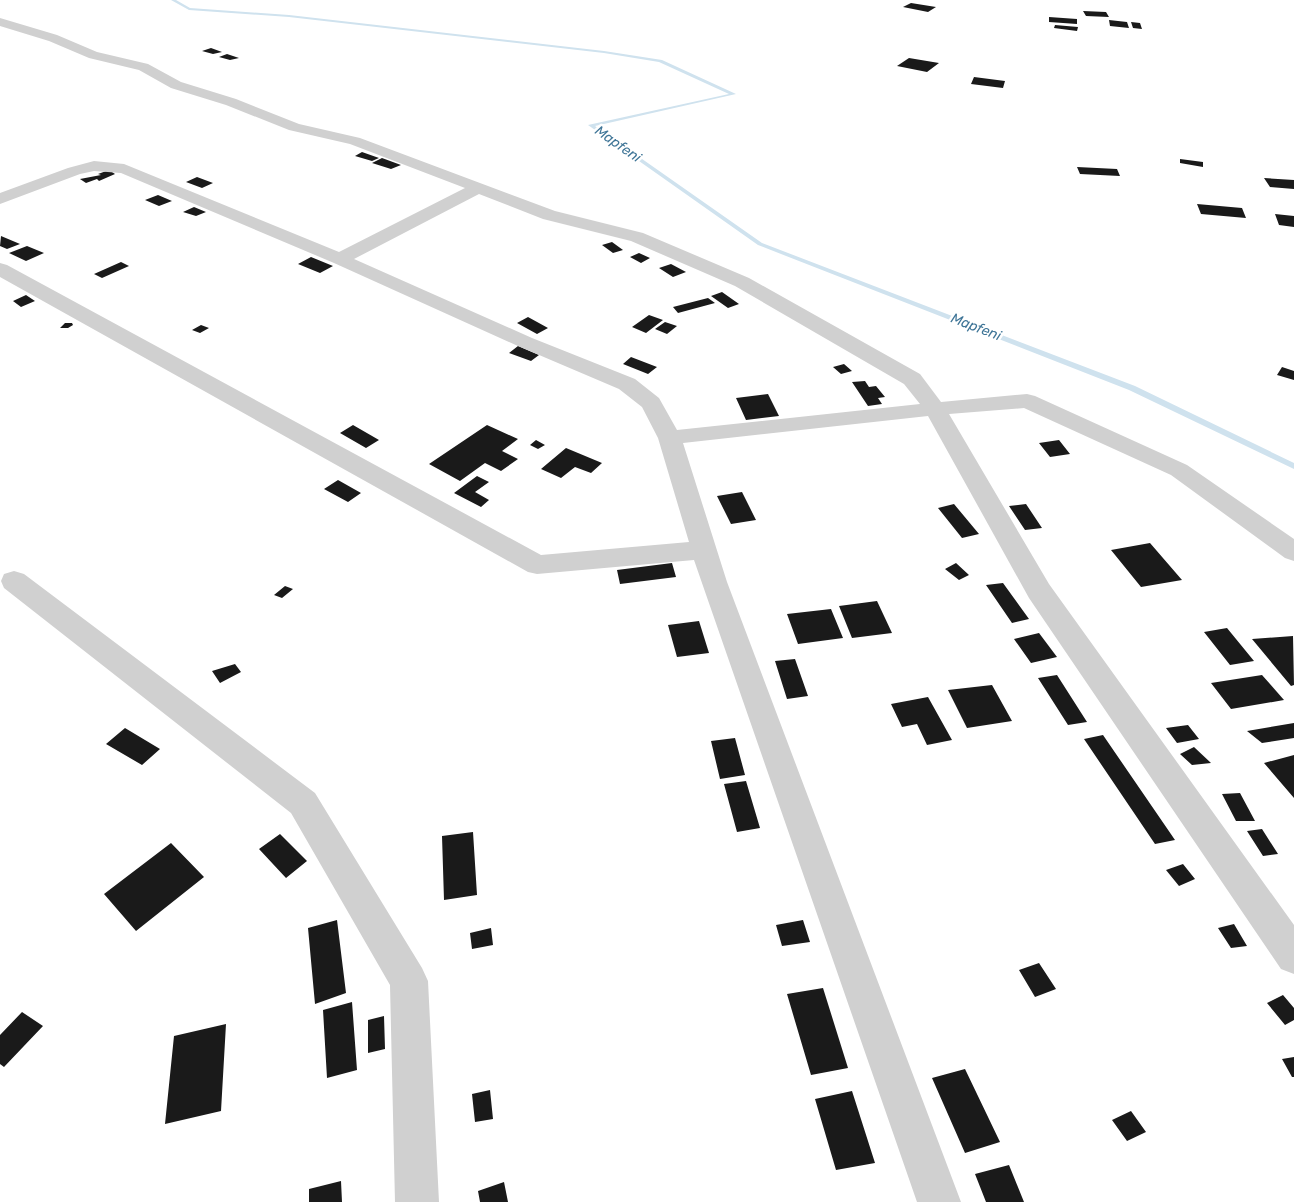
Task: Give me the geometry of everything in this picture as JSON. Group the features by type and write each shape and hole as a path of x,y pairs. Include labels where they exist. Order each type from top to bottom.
{"street":[{"path":"0,22 53,38 93,55 144,67 176,84 294,126 355,141 550,215 637,237 742,282 912,379 935,410 1039,591 1294,956"},
{"path":"0,199 81,169 94,166 124,169 340,259 525,342 594,369 627,384 651,403 670,438 703,550 939,1202"},
{"path":"340,259 478,188"},
{"path":"0,269 537,565 703,550"},
{"path":"670,438 1026,400 1179,470 1294,552"},
{"path":"5,581 303,804 409,981 417,1202"}],"building":[{"path":"911,3 936,7 928,12 903,7"},
{"path":"1083,11 1106,12 1109,17 1086,16"},
{"path":"1049,17 1077,19 1077,24 1049,22"},
{"path":"1109,20 1127,22 1129,28 1110,26"},
{"path":"1131,22 1140,23 1142,29 1133,28"},
{"path":"1055,25 1078,27 1077,31 1054,28"},
{"path":"211,48 222,52 213,54 202,51"},
{"path":"227,54 239,58 230,60 219,57"},
{"path":"909,58 939,63 927,72 897,66"},
{"path":"974,77 1005,81 1003,88 971,84"},
{"path":"362,152 379,158 372,161 355,156"},
{"path":"382,158 401,165 391,169 372,163"},
{"path":"1180,159 1203,162 1203,167 1180,163"},
{"path":"1077,167 1117,169 1120,176 1080,174"},
{"path":"109,170 115,174 99,181 97,179 86,183 80,179 101,175 98,174"},
{"path":"197,177 213,183 202,188 186,182"},
{"path":"1264,178 1294,180 1294,189 1270,187"},
{"path":"158,195 172,201 159,206 145,200"},
{"path":"1197,204 1242,208 1246,218 1201,214"},
{"path":"194,207 206,212 196,216 183,212"},
{"path":"1275,214 1294,216 1294,227 1279,225"},
{"path":"1,236 20,244 7,249 0,246"},
{"path":"612,242 623,250 613,253 602,245"},
{"path":"27,246 44,253 26,261 9,253"},
{"path":"639,253 650,258 641,263 630,257"},
{"path":"311,257 333,266 320,273 298,264"},
{"path":"121,262 129,266 102,278 94,274"},
{"path":"671,264 686,272 673,277 659,268"},
{"path":"722,292 739,304 728,308 711,296"},
{"path":"26,295 35,301 21,307 13,301"},
{"path":"708,298 715,303 678,313 673,307"},
{"path":"649,315 663,320 646,333 632,327"},
{"path":"528,317 548,328 537,334 517,323"},
{"path":"665,322 677,326 667,334 655,329"},
{"path":"65,323 72,323 73,325 68,328 60,328"},
{"path":"201,325 209,328 200,333 192,330"},
{"path":"518,346 539,355 531,361 509,353"},
{"path":"631,357 657,367 648,374 623,364"},
{"path":"844,364 852,371 841,374 833,367"},
{"path":"1282,367 1294,371 1294,380 1277,375"},
{"path":"865,381 869,387 876,386 885,397 878,398 882,404 868,406 852,382"},
{"path":"768,394 779,416 746,420 736,398"},
{"path":"353,425 379,440 366,448 340,433"},
{"path":"487,425 518,439 502,451 518,459 501,471 485,463 460,481 429,464"},
{"path":"536,440 545,445 538,449 530,445"},
{"path":"1059,440 1070,454 1050,457 1039,443"},
{"path":"566,448 602,463 591,473 575,467 561,478 541,469"},
{"path":"477,476 489,482 475,492 489,500 481,507 454,493"},
{"path":"338,480 361,493 348,502 324,489"},
{"path":"742,492 756,520 731,524 717,496"},
{"path":"954,504 979,534 962,538 938,508"},
{"path":"1026,504 1042,528 1025,530 1009,506"},
{"path":"1150,543 1182,580 1141,587 1111,550"},
{"path":"672,563 676,577 620,584 617,570"},
{"path":"956,563 969,575 959,580 945,569"},
{"path":"1003,583 1029,619 1012,623 986,585"},
{"path":"285,586 293,589 282,598 274,595"},
{"path":"877,601 892,633 852,638 839,606"},
{"path":"831,609 843,638 798,644 787,614"},
{"path":"699,621 709,653 677,657 668,625"},
{"path":"1227,628 1254,661 1230,665 1204,632"},
{"path":"1039,633 1057,657 1031,663 1014,639"},
{"path":"1293,636 1294,685 1291,686 1252,639"},
{"path":"795,659 808,696 787,699 775,661"},
{"path":"235,664 241,672 220,683 212,671"},
{"path":"1057,675 1087,722 1068,725 1038,678"},
{"path":"1262,675 1284,700 1231,709 1211,683"},
{"path":"992,685 1012,721 967,728 948,690"},
{"path":"928,697 952,740 927,745 917,724 902,727 891,704"},
{"path":"1294,723 1294,738 1262,743 1247,731"},
{"path":"1188,725 1199,739 1177,743 1166,728"},
{"path":"125,728 160,749 142,765 106,744"},
{"path":"1103,735 1175,840 1155,844 1084,739"},
{"path":"735,738 745,775 720,779 711,741"},
{"path":"1194,747 1211,763 1192,765 1180,754"},
{"path":"1294,755 1294,798 1264,763"},
{"path":"746,781 760,828 737,832 724,784"},
{"path":"1240,793 1255,821 1236,821 1222,794"},
{"path":"1262,829 1278,854 1263,856 1247,831"},
{"path":"473,832 477,895 444,900 442,836"},
{"path":"280,834 307,861 286,878 259,849"},
{"path":"171,843 204,877 136,931 104,894"},
{"path":"1183,864 1195,879 1179,886 1166,870"},
{"path":"337,920 346,993 315,1004 308,928"},
{"path":"803,920 810,942 782,946 776,925"},
{"path":"1234,924 1247,946 1231,948 1218,928"},
{"path":"491,928 493,945 472,949 470,933"},
{"path":"1039,963 1056,989 1035,997 1019,970"},
{"path":"823,988 848,1068 811,1075 787,994"},
{"path":"1283,995 1294,1008 1294,1020 1285,1025 1267,1003"},
{"path":"352,1002 357,1070 327,1078 323,1010"},
{"path":"22,1012 43,1026 4,1067 0,1064 0,1035"},
{"path":"384,1016 385,1049 368,1053 368,1020"},
{"path":"226,1024 221,1111 165,1124 174,1036"},
{"path":"1294,1057 1294,1077 1292,1077 1282,1059"},
{"path":"965,1069 1000,1142 965,1153 932,1078"},
{"path":"490,1090 493,1119 475,1122 472,1094"},
{"path":"852,1091 875,1163 836,1170 815,1099"},
{"path":"1131,1111 1146,1132 1127,1141 1112,1120"},
{"path":"1009,1165 1024,1202 986,1202 975,1174"},
{"path":"341,1181 342,1202 309,1202 309,1189"},
{"path":"504,1182 508,1202 480,1202 478,1191"}],"waterway":[{"name":"Mapfeni","path":"173,0 189,9 289,16 604,52 660,61 734,94 591,125 760,244 1132,388 1294,466"}]}
